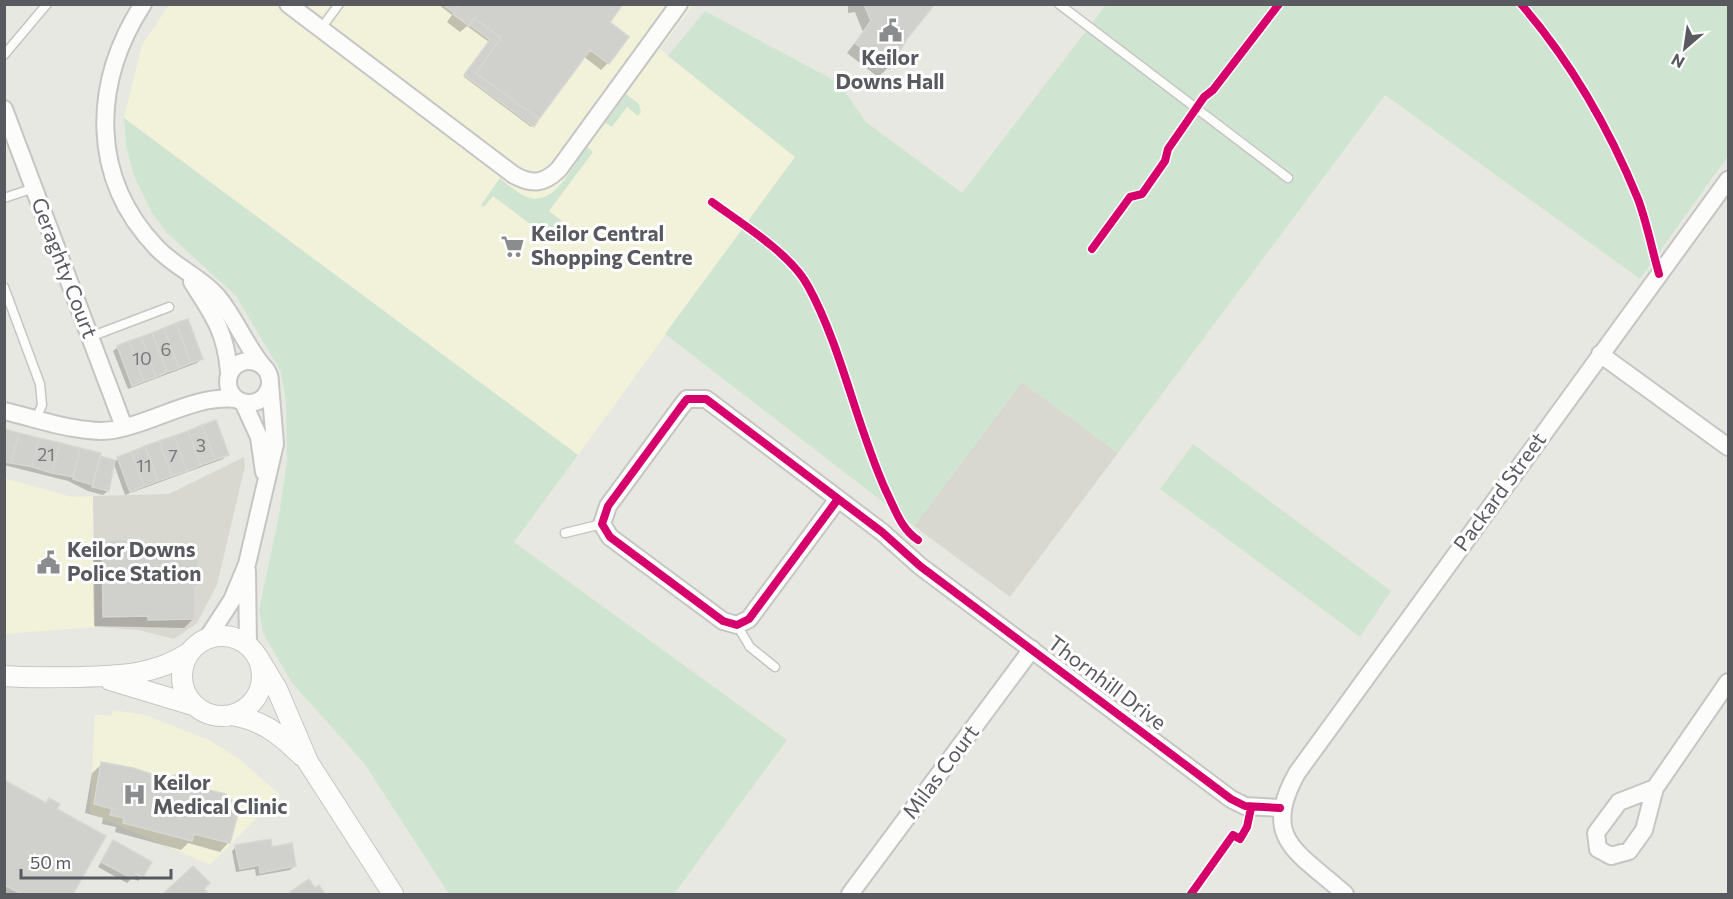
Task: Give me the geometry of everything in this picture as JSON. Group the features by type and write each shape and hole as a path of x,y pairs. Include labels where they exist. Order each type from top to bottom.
{"street":[{"path":"143,4 125,36 111,73 104,116 105,137 114,177 132,215 157,248 216,295 230,312 246,342 270,377 276,434 247,564 232,600 198,646 182,674 188,697 196,706"},
{"path":"288,4 514,175 534,183 549,178 559,169 679,4"},
{"name":"Geraghty Court","path":"4,109 124,427"},
{"name":"Packard Street","path":"1280,808 1297,773 1728,180"},
{"path":"187,274 212,311 224,337 229,373 227,386 239,401 259,437 264,488"},
{"path":"1600,354 1728,447"},
{"path":"197,402 244,360 262,365"},
{"path":"4,411 97,431 124,427 197,402 257,401 268,392 270,384"},
{"name":"Thornhill Drive","path":"602,524 608,506 687,399 697,397 706,399 882,532 920,566 1231,799 1245,806 1280,808"},
{"path":"602,524 610,537 723,621 737,625 749,619 838,499"},
{"path":"231,715 248,707 259,692 262,674 252,651 247,564"},
{"path":"4,676 36,679 102,678 154,671 173,663 198,646 223,636 252,651 278,689 308,762 393,894"},
{"name":"Milas Court","path":"850,894 1032,649"},
{"path":"102,678 196,706 207,713 249,718 268,726 308,762"},
{"path":"4,688 36,679"},
{"path":"1655,788 1728,682"},
{"path":"1280,808 1280,825 1287,841 1345,894"}],"lane":[{"path":"4,55 47,4"},
{"path":"320,30 339,4"},
{"path":"1064,6 1288,178"},
{"path":"4,198 34,188"},
{"path":"4,287 40,384 42,405 36,418"},
{"path":"90,337 169,307"},
{"path":"566,532 602,524"},
{"path":"737,625 750,647 775,667"}],"shaded area":[{"name":"Keilor Central Shopping Centre","path":"169,5 693,5 660,49 795,157 578,455 124,118 142,45"},
{"path":"1106,5 1728,5 1728,156 1640,279 1385,95 1118,453 1022,382 914,526 665,334 795,157 668,56 705,11 839,83 866,122 962,193"},
{"path":"626,94 639,104 641,112 638,116 627,107 612,127 605,123"},
{"path":"124,118 578,455 514,542 787,740 674,894 449,894 364,763 292,683 263,633 259,610 279,515 287,461 286,402 281,372 236,296 167,233 152,213 134,176 126,146"},
{"path":"587,147 593,152 549,211 562,221 549,238 493,196 484,207 481,205 500,178 527,197 537,199 546,196 562,183"},
{"path":"1022,382 1118,453 1010,597 914,526"},
{"path":"1193,444 1391,591 1360,637 1160,489"},
{"path":"244,457 245,466 217,585 197,623 174,639 139,630 95,627 93,496 169,494"},
{"name":"Keilor Downs Police Station","path":"4,478 72,497 93,496 95,627 5,634"},
{"path":"113,710 145,715 207,739 241,760 280,795 210,865 90,813 95,714 112,716"}],"building":[{"path":"442,4 456,4 458,6 454,13"},
{"path":"456,4 623,4 610,22 629,37 609,64 590,50 539,119 476,73 501,38 474,18 469,26 453,14 458,6"},
{"name":"Keilor Downs Hall","path":"864,4 935,4 907,39 889,69 855,43 871,21"},
{"path":"474,18 501,38 476,73 539,119 534,127 464,75 490,40 470,25"},
{"path":"188,319 203,359 191,363 176,323"},
{"path":"176,323 191,363 179,368 164,328"},
{"path":"164,328 179,368 167,372 152,333"},
{"path":"152,333 167,372 156,377 141,337"},
{"path":"141,337 156,377 144,381 129,341"},
{"path":"129,341 144,381 132,386 117,346"},
{"path":"216,420 229,455 215,460 202,425"},
{"path":"202,425 215,460 201,465 188,431"},
{"path":"4,429 19,433 11,463 4,462"},
{"path":"188,431 201,465 187,471 174,436"},
{"path":"19,433 39,438 32,467 11,463"},
{"path":"174,436 187,471 172,476 159,441"},
{"path":"39,438 60,443 52,473 32,467"},
{"path":"159,441 172,476 158,481 145,446"},
{"path":"60,443 80,448 73,477 52,473"},
{"path":"145,446 158,481 144,486 131,452"},
{"path":"80,448 101,453 93,485 73,479"},
{"path":"131,452 144,486 130,492 117,457"},
{"path":"100,456 115,460 109,491 92,487"},
{"path":"102,540 134,540 134,552 194,551 194,559 198,559 198,583 194,583 195,619 148,620 148,616 103,617"},
{"path":"101,762 133,768 167,779 175,775 184,777 184,779 201,784 200,788 226,794 225,798 241,803 230,843 194,834 192,841 123,823 124,818 110,815 112,809 94,804"},
{"path":"4,780 46,803 49,798 60,804 57,809 106,836 73,894 22,894 4,885"},
{"path":"271,839 272,847 292,843 296,866 260,873 259,865 240,869 235,845"},
{"path":"113,840 152,862 143,877 136,873 133,879 101,862"},
{"path":"193,866 210,883 204,889 209,894 163,894"},
{"path":"309,879 315,888 319,885 325,894 292,894 290,892"}],"cycle path":[{"path":"1092,249 1130,197 1142,194 1165,161 1168,149 1204,97 1213,90 1279,4"},
{"path":"1521,4 1572,72 1615,147 1638,199 1659,274"},
{"path":"712,202 778,251 790,262 808,286 840,361 875,466 896,512 907,530 918,540"},
{"path":"838,499 749,619 737,625 723,621 610,537 602,524 608,506 687,399 706,399 882,532 920,566 1231,799 1245,806 1280,808"},
{"path":"1191,894 1233,835 1240,839 1247,827 1251,808"}],"place":[{"name":"Keilor Downs Hall","path":"890,30"},
{"name":"Keilor Central Shopping Centre","path":"513,246"},
{"name":"Keilor Downs Police Station","path":"49,562"},
{"name":"Keilor Medical Clinic","path":"135,795"}]}
